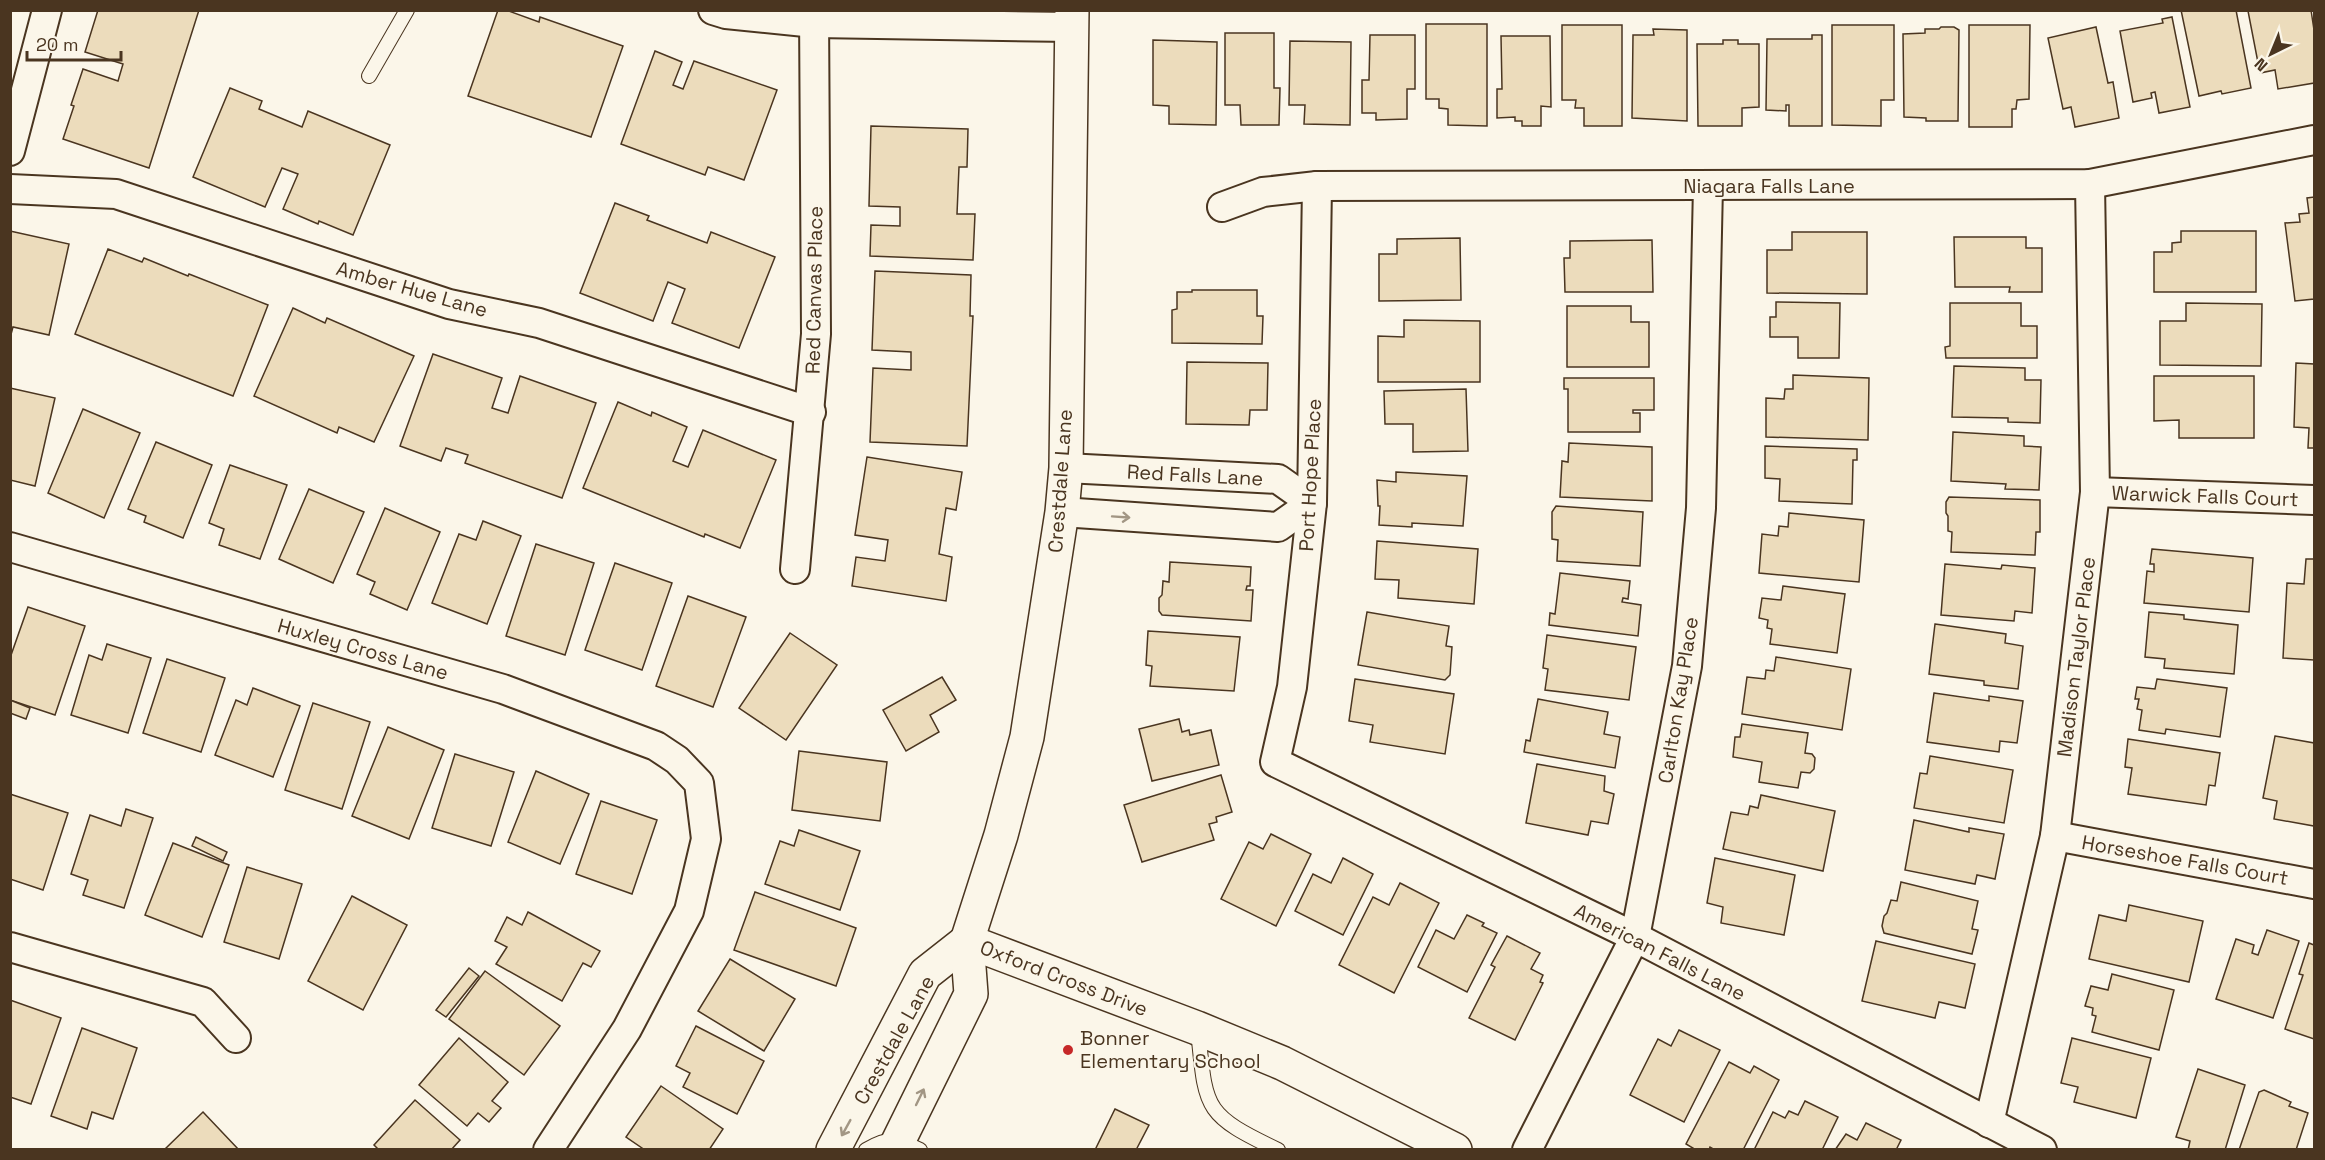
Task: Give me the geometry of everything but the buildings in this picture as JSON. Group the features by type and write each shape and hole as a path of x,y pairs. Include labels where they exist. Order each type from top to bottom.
{"street":[{"path":"10,151 47,10"},
{"path":"713,10 726,14 815,17 1072,19"},
{"name":"Red Canvas Place","path":"795,569 811,412 816,334 815,17"},
{"name":"Crestdale Lane","path":"905,1146 971,994 967,941 1001,835 1027,737 1062,512 1066,468 1072,19"},
{"name":"Niagara Falls Lane","path":"1222,207 1263,192 1317,186 2090,184 2314,140"},
{"name":"Madison Taylor Place","path":"1989,1123 2055,836 2095,492 2090,184"},
{"name":"Port Hope Place","path":"1275,762 1292,687 1312,503 1317,186"},
{"name":"Carlton Kay Place","path":"1527,1149 1635,937 1687,666 1701,508 1708,186"},
{"name":"Amber Hue Lane","path":"10,189 116,194 449,304 539,322 811,412"},
{"name":"Red Falls Lane","path":"1066,468 1278,479 1312,503"},
{"name":"Warwick Falls Court","path":"2095,492 2314,500"},
{"path":"1062,512 1278,527 1312,503"},
{"name":"Huxley Cross Lane","path":"10,547 503,689 656,746 677,760 699,783 706,839 689,910 627,1029 548,1149"},
{"name":"American Falls Lane","path":"1275,762 1635,937 2042,1149"},
{"name":"Horseshoe Falls Court","path":"2055,836 2314,884"},
{"name":"Crestdale Lane","path":"833,1149 925,974 967,941"},
{"name":"Oxford Cross Drive","path":"967,941 1197,1028 1292,1068 1455,1149"},
{"path":"10,947 203,1002 236,1038"}],"lane":[{"path":"369,76 407,10"},
{"path":"1197,1028 1203,1080 1208,1101 1216,1113 1240,1132 1278,1149"},
{"path":"866,1149 882,1140 905,1146"}],"place":[{"name":"Bonner Elementary School","path":"1068,1050"}]}
